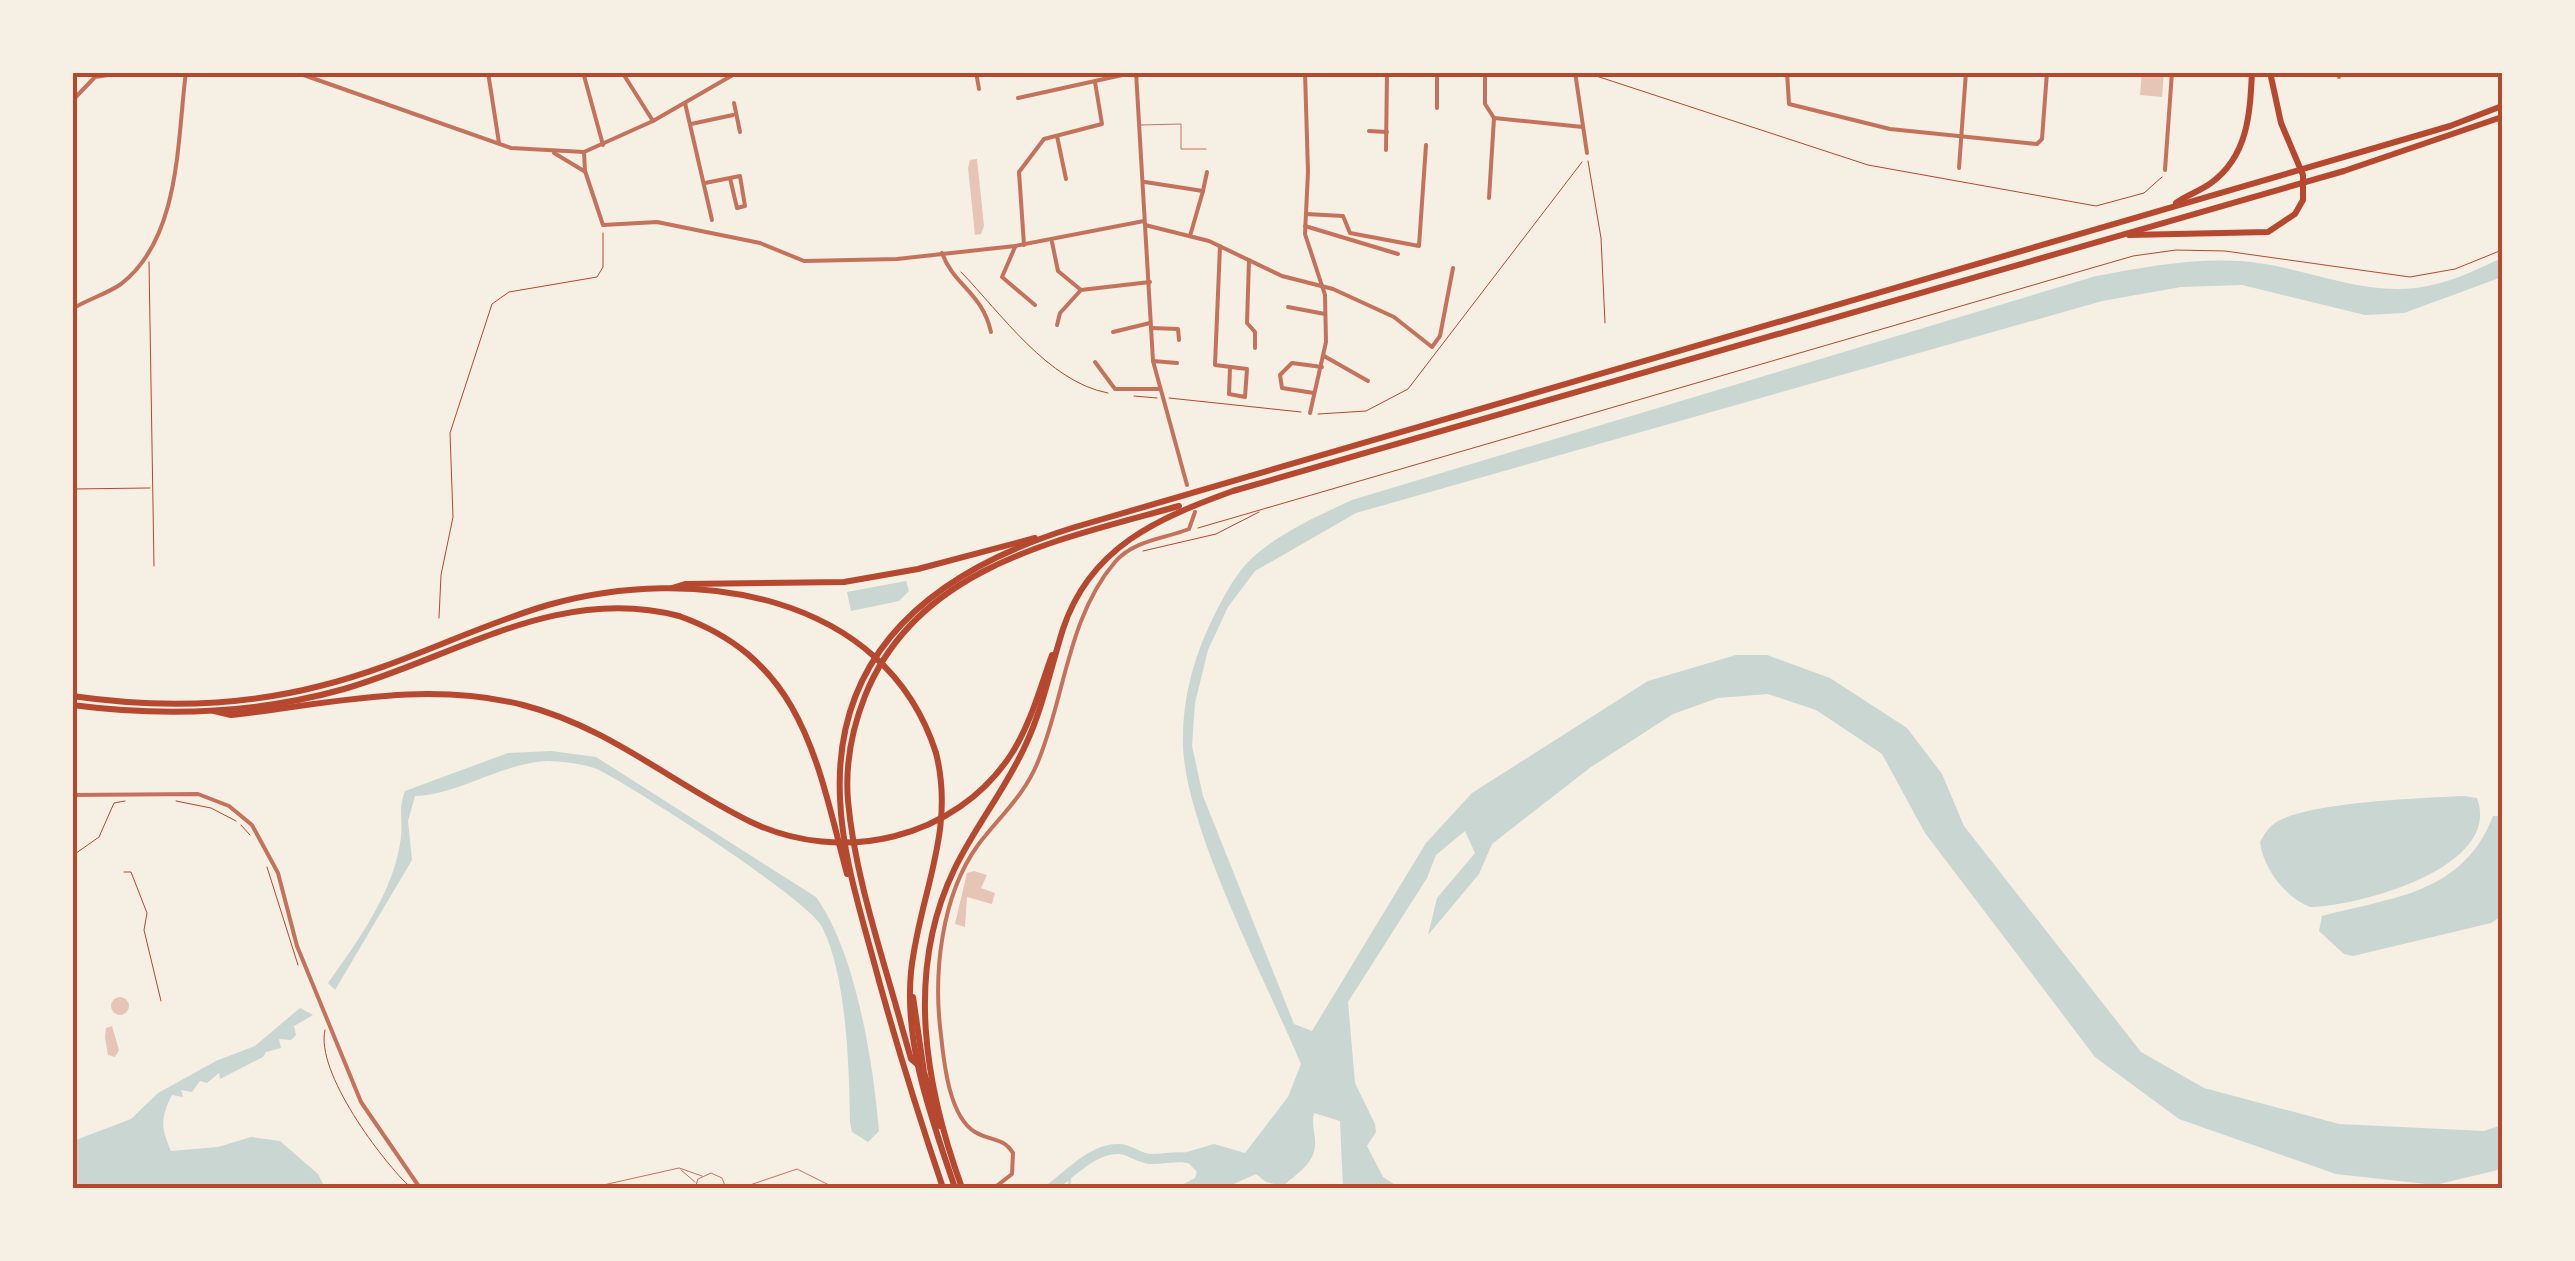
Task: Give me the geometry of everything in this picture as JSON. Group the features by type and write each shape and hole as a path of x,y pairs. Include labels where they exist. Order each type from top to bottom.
{"highway":[{"path":"2170,207 2212,183 2235,158 2248,124 2252,72"},
{"path":"2122,235 2252,234 2287,222 2303,200 2305,187 2281,123 2270,72"},
{"path":"854,888 840,801 841,761 850,715 872,664 899,626 938,589 988,558 1041,538 2502,106"},
{"path":"918,1065 911,1059 899,1018 850,821 850,747 870,683 916,618 942,596 991,566 1074,535 2122,235 2437,142 2502,118"},
{"path":"958,1188 924,1032 928,958 949,880 1016,765 1062,631 1090,577 1128,537 1169,514 1233,491"},
{"path":"672,588 685,584 844,582 918,569 1027,537 1041,538"},
{"path":"72,696 178,704 286,694 374,670 549,605 600,593 672,588 721,592 779,604 834,625 871,651 892,672 915,703 936,753 943,824 914,949 910,990 918,1065 958,1188"},
{"path":"72,704 148,712 214,711 290,702 347,688 558,614 626,607 679,616 713,630 743,650 791,700 815,752 896,1046 942,1188"},
{"path":"214,711 230,714 412,693 519,704 593,729 754,823 799,838 832,843 861,843 896,836 935,822 954,810 1000,768 1036,712"},
{"path":"910,990 924,1072 959,1179"}],"street":[{"path":"72,102 95,75 128,72"},
{"path":"72,309 119,285 148,249 176,177 186,72"},
{"path":"294,72 499,143 549,152 572,160 584,172"},
{"path":"488,72 499,143"},
{"path":"583,72 603,144"},
{"path":"622,72 652,121"},
{"path":"549,152 584,152 603,144 738,72"},
{"path":"976,72 979,89"},
{"path":"1018,98 1136,72 1153,361 1187,485"},
{"path":"1305,72 1304,226 1325,314 1324,356 1310,413"},
{"path":"1386,150 1387,72"},
{"path":"1436,108 1437,72"},
{"path":"1485,72 1484,104 1494,118 1489,198"},
{"path":"1576,72 1587,154"},
{"path":"1787,72 1789,104 1890,129 1961,139 2040,142 2046,72"},
{"path":"1959,168 1966,72"},
{"path":"2166,170 2172,72"},
{"path":"1024,245 1020,172 1041,141 1102,124 1095,82"},
{"path":"685,103 712,220"},
{"path":"734,103 740,132"},
{"path":"691,124 734,115"},
{"path":"1494,118 1583,127"},
{"path":"1369,131 1387,132"},
{"path":"1056,136 1066,179"},
{"path":"1306,214 1343,216 1350,232 1403,246 1418,246 1426,144"},
{"path":"584,152 584,172 603,225 662,223 760,243 801,262 1052,242 1144,223 1220,246 1394,317 1429,346 1440,336 1453,268"},
{"path":"1190,236 1208,172"},
{"path":"705,183 730,178 740,176 746,206 736,208 730,178"},
{"path":"1143,182 1202,191"},
{"path":"1304,226 1398,254"},
{"path":"1052,242 1058,271 1081,290"},
{"path":"1015,246 1002,277 1035,305"},
{"path":"1220,246 1215,365 1247,370 1244,397 1229,394 1230,368"},
{"path":"942,253 946,264 986,308 990,332"},
{"path":"1249,260 1247,323 1255,332 1254,348"},
{"path":"1057,325 1060,313 1081,290 1150,282"},
{"path":"1288,306 1325,314"},
{"path":"1113,332 1151,326 1178,329 1179,340"},
{"path":"1324,356 1368,382"},
{"path":"1153,361 1177,363"},
{"path":"1095,362 1115,389 1159,389"},
{"path":"1314,393 1282,388 1280,375 1292,363 1322,366"},
{"path":"994,1188 1009,1179 1013,1153 1004,1142 972,1130 960,1116 943,1052 938,969 956,895 973,852 1035,771 1078,632 1111,566 1138,545 1189,528 1195,512"},
{"path":"72,796 198,794 234,809 266,847 285,895 297,946 361,1102 420,1188"}],"lane":[{"path":"1141,125 1181,124 1181,149 1206,149"},
{"path":"678,1168 696,1186 702,1176"},
{"path":"590,1188 678,1168 702,1176 716,1174 733,1188"},
{"path":"741,1188 791,1169 816,1176 835,1188"},
{"path":"725,1182 726,1188"}],"path":[{"path":"1584,72 1868,165 2096,206 2144,193 2160,182 2166,170"},
{"path":"1587,154 1601,238 1605,323"},
{"path":"1130,396 1310,413 1366,411 1408,389 1440,353 1587,154"},
{"path":"439,618 441,574 453,517 450,433 492,304 504,293 597,277 604,262 603,225"},
{"path":"148,249 154,566"},
{"path":"1262,510 1216,534 1158,550 1137,550 1188,534 1202,524 1262,510 2133,256 2176,250 2225,251 2410,278 2455,269 2502,250"},
{"path":"955,266 1048,361 1083,385 1115,394"},
{"path":"72,490 154,488"},
{"path":"169,800 226,814 250,836"},
{"path":"72,856 99,837 114,804 128,801"},
{"path":"262,857 289,950 302,971"},
{"path":"124,872 128,870 136,880 147,913 144,930 160,1001"},
{"path":"325,1023 322,1042 346,1100 369,1143 411,1188"}],"shaded area":[{"path":"2502,258 2502,277 2404,313 2365,315 2242,285 2181,287 2102,301 1356,513 1255,571 1228,607 1208,650 1195,703 1192,746 1203,796 1294,1024 1312,1031 1426,843 1472,793 1648,681 1736,655 1767,655 1830,678 1907,728 1942,774 1964,826 2141,1052 2204,1088 2339,1124 2484,1131 2502,1125 2502,1169 2435,1185 2336,1174 2179,1119 2095,1057 1925,833 1882,754 1816,710 1768,694 1718,698 1673,714 1591,767 1492,844 1479,874 1428,935 1437,898 1475,853 1465,831 1436,855 1427,878 1348,1002 1355,1083 1375,1124 1376,1132 1367,1146 1383,1177 1400,1188 1343,1188 1340,1121 1314,1113 1314,1152 1303,1169 1283,1186 1266,1182 1256,1174 1225,1188 1178,1187 1195,1178 1197,1172 1180,1154 1214,1144 1245,1153 1288,1097 1301,1064 1212,861 1187,779 1183,745 1187,696 1205,635 1237,575 1271,543 1352,500 2096,276 2222,260 2394,289 2439,283"},
{"path":"906,581 909,591 899,601 851,611 847,592"},
{"path":"551,751 596,757 816,897 842,947 860,1009 879,1131 868,1142 852,1132 842,996 822,927 755,870 647,798 594,768 546,761 529,763 447,791 415,796 408,821 412,860 335,990 328,983 374,914 391,876 401,837 405,791 508,753"},
{"path":"2502,795 2502,916 2491,923 2353,956 2344,954 2319,931 2322,916 2399,897 2444,877 2464,862 2480,842 2493,816 2498,816"},
{"path":"2477,798 2479,822 2469,844 2449,863 2422,878 2361,899 2310,907 2284,889 2262,852 2260,842 2268,829 2290,816 2366,802"},
{"path":"300,1008 313,1015 294,1026 296,1035 291,1040 279,1039 281,1048 266,1052 220,1079 219,1073 207,1083 200,1081 192,1092 181,1090 183,1097 172,1095 165,1111 164,1130 171,1151 218,1147 251,1137 280,1141 318,1174 325,1188 73,1188 73,1141 131,1119 158,1093 216,1061 255,1046"}],"building":[{"path":"2142,72 2164,72 2162,97 2140,95"},
{"path":"977,159 984,226 981,234 975,235 968,168 970,160"},
{"path":"967,873 987,875 981,888 995,893 992,904 967,897 965,927 955,924"},
{"path":"120,997 129,1006 120,1015 111,1006"},
{"path":"112,1026 119,1050 115,1057 108,1055 105,1038 106,1028"}],"waterway":[{"path":"1051,1188 1083,1163 1110,1150 1124,1150 1147,1159 1181,1157 1198,1161"},
{"path":"1069,1188 1070,1174"}]}
